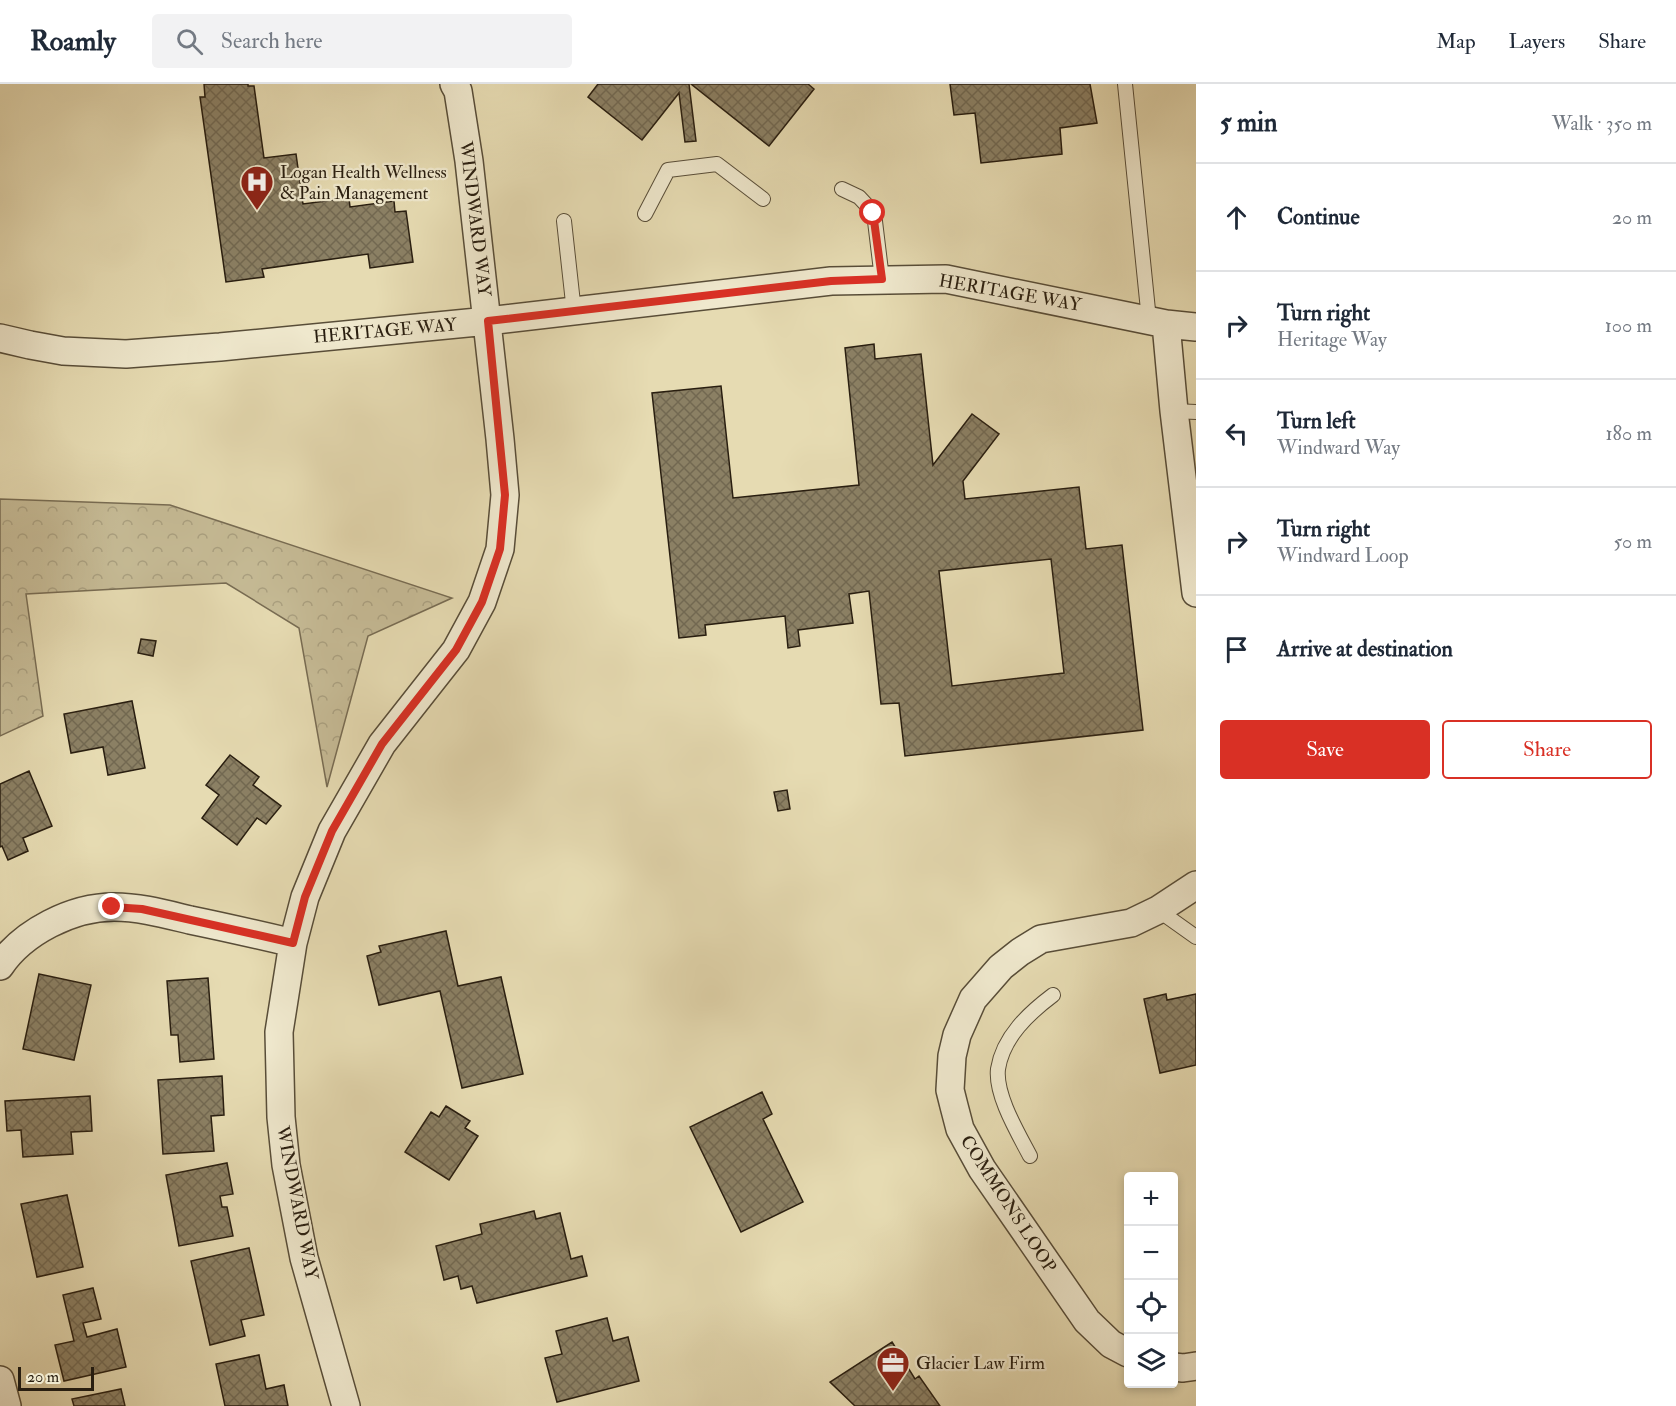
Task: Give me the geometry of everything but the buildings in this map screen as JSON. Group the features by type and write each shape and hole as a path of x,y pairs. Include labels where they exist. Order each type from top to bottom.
{"street":[{"name":"WINDWARD WAY","path":"346,1406 304,1258 286,1165 281,1117 279,1032 293,943 305,897 332,831 382,744 456,650 482,602 500,549 505,495 488,321 469,161 458,91 454,84"},
{"name":"HERITAGE WAY","path":"0,338 63,351 126,354 488,321 831,281 882,279 946,279 1157,322 1196,327"},
{"path":"1157,322 1185,411 1196,587"},
{"name":"COMMONS LOOP","path":"1124,1351 1111,1344 1087,1322 982,1169 960,1130 950,1090 952,1056 957,1035 973,999 1001,967 1020,952 1041,939 1131,923 1158,910 1196,885"},
{"path":"0,966 26,938 53,921 82,911 112,907 142,909 293,943"},
{"path":"1178,1368 1196,1366"},
{"path":"0,1380 7,1406"}],"lane":[{"path":"1125,84 1157,322"},
{"path":"645,213 668,170 717,164 763,199"},
{"path":"842,189 859,197 873,213 882,279"},
{"path":"564,221 574,312"},
{"path":"1158,910 1196,938"},
{"path":"1030,1156 1004,1103 998,1068 1010,1037 1032,1010 1053,995"}],"green space":[{"path":"0,499 170,505 452,598 368,636 327,787 299,628 226,583 26,594 43,716 0,736"}],"place":[{"name":"Logan Health Wellness & Pain Management","path":"257,211"},
{"name":"Glacier Law Firm","path":"893,1392"}],"route":[{"path":"112,907 142,909 293,943 305,897 332,831 382,744 456,650 482,602 500,549 505,495 488,321 831,281 882,279 873,213"}]}
